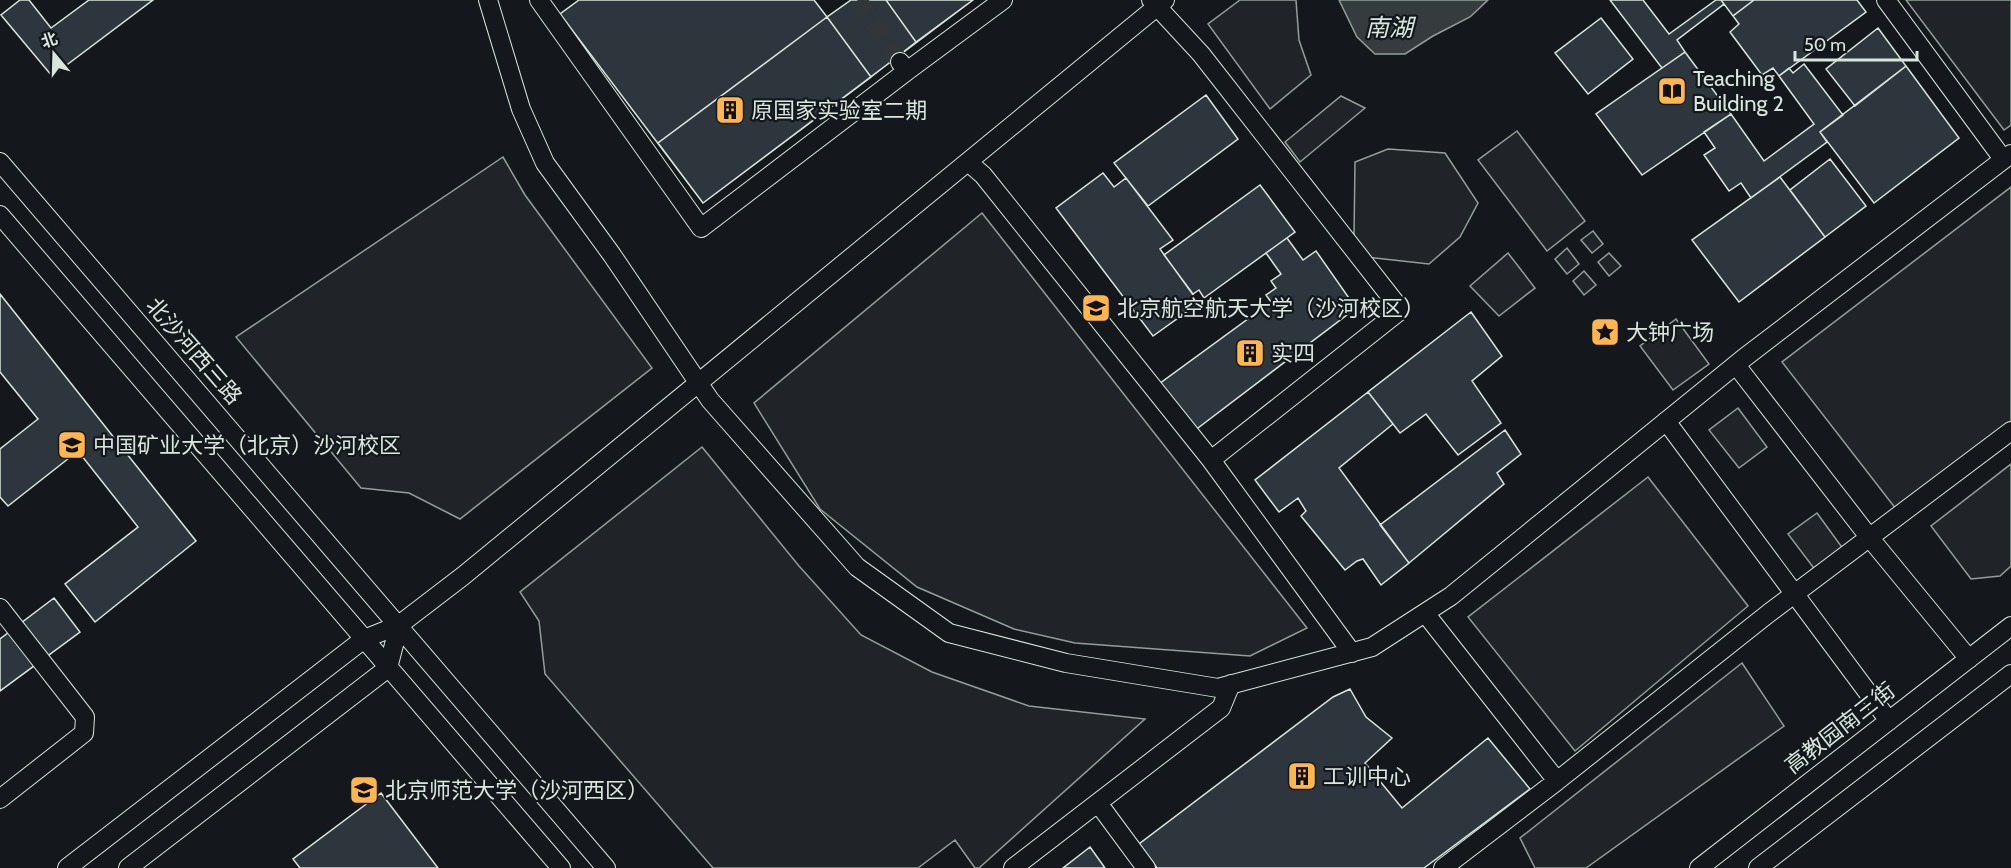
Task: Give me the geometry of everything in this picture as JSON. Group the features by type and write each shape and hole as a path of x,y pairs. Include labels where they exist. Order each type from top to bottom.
{"street":[{"path":"488,0 521,109 545,163 612,255 710,400 857,567 949,633 1066,663 1218,688 1372,647 1451,596 1736,365 2007,156 1886,0"},
{"path":"539,0 702,228 904,66 1003,0"},
{"path":"67,868 364,639 399,625 463,576 968,162 1158,2 1401,310 1210,460"},
{"name":"北沙河西三路","path":"0,162 606,868"},
{"path":"968,162 983,176 1210,460 1352,652"},
{"path":"0,215 561,868"},
{"path":"1736,365 1869,537 1969,659"},
{"path":"1666,421 1889,721"},
{"path":"1443,868 1794,594 2011,431"},
{"path":"0,608 85,717 84,733 0,799"},
{"path":"1425,613 1557,781"},
{"path":"128,868 388,668 399,625"},
{"name":"高教园南三街","path":"1699,868 2011,626"},
{"path":"1758,868 2011,674"},
{"path":"1013,868 1221,708 1231,684"},
{"path":"1098,803 1146,868"}],"shaded area":[{"path":"1240,0 1296,0 1299,40 1311,75 1270,109 1208,24"},
{"path":"1906,0 2011,0 2011,125 2004,130"},
{"path":"1341,96 1365,108 1300,162 1285,142"},
{"path":"1517,131 1585,221 1547,251 1478,160"},
{"path":"1388,149 1445,153 1478,203 1460,237 1429,264 1366,257 1354,236 1355,162"},
{"path":"503,157 525,195 652,368 460,519 409,493 361,488 236,337"},
{"path":"2011,187 2011,421 1896,509 1782,362"},
{"path":"982,213 1307,628 1250,656 1075,643 1014,629 917,587 820,509 754,403"},
{"path":"1593,231 1603,244 1592,253 1581,240"},
{"path":"1567,248 1579,264 1567,274 1555,259"},
{"path":"1508,253 1535,288 1499,316 1470,286"},
{"path":"1609,253 1621,266 1609,276 1598,262"},
{"path":"1584,271 1596,285 1584,295 1573,281"},
{"path":"1676,319 1709,364 1673,390 1640,346"},
{"path":"1738,408 1767,447 1739,468 1709,430"},
{"path":"702,447 799,566 861,635 932,672 1029,706 1145,719 979,868 975,868 955,840 918,868 713,868 545,674 539,621 520,592"},
{"path":"2011,464 2011,566 2000,576 1971,579 1931,526"},
{"path":"1648,477 1748,606 1575,751 1468,617"},
{"path":"1817,513 1844,550 1816,571 1788,534"},
{"path":"1742,663 1784,726 1586,868 1535,868 1520,838"}],"water":[{"name":"南湖","path":"1339,0 1488,0 1470,17 1405,54 1375,54 1357,37"}],"building":[{"path":"20,0 29,0 51,28 89,0 153,0 52,76 1,15"},
{"name":"原国家实验室二期","path":"579,0 814,0 827,17 851,0 973,0 703,203 560,14"},
{"path":"851,0 886,0 916,42 871,77 827,17"},
{"path":"886,0 973,0 916,42"},
{"path":"1610,0 1643,0 1669,34 1716,0 1721,0 1724,4 1677,40 1685,52 1662,68"},
{"path":"1721,0 1754,0 1733,16"},
{"path":"1754,0 1857,0 1866,12 1779,76 1773,68 1762,75 1730,32 1739,24 1733,16"},
{"path":"827,17 871,77 703,203 658,143"},
{"path":"1601,18 1633,59 1588,94 1555,53"},
{"path":"1878,28 1906,66 1855,106 1826,69"},
{"name":"Teaching Building 2","path":"1685,52 1731,114 1642,175 1596,114"},
{"path":"1804,64 1843,115 1820,132 1827,142 1751,198 1741,183 1729,191 1704,155 1715,148 1704,132 1731,114 1764,161 1814,124 1779,76 1789,68 1793,73"},
{"path":"1906,66 1959,138 1874,203 1820,132"},
{"path":"1206,95 1238,139 1148,206 1114,163"},
{"path":"1830,159 1866,206 1825,237 1790,190"},
{"path":"1103,173 1114,187 1126,178 1173,240 1160,249 1199,303 1153,336 1056,208"},
{"path":"1780,177 1825,237 1739,302 1692,240"},
{"path":"1260,185 1295,232 1204,298 1199,290 1193,294 1164,255"},
{"name":"实四","path":"1287,238 1303,260 1316,251 1356,308 1194,431 1159,384 1271,302 1266,295 1276,288 1271,281 1281,274 1266,253"},
{"path":"0,294 196,541 95,622 65,584 138,527 78,451 8,506 0,497 0,449 38,419 0,372"},
{"path":"1471,312 1502,356 1472,381 1501,423 1458,455 1426,414 1400,433 1368,392"},
{"path":"1368,392 1393,424 1339,468 1409,563 1381,585 1363,559 1345,570 1301,516 1306,511 1298,498 1279,512 1255,480"},
{"path":"1505,430 1521,454 1497,473 1504,484 1409,563 1380,525"},
{"path":"54,598 80,632 0,691 0,639"},
{"name":"工训中心","path":"1350,689 1366,717 1392,738 1365,763 1402,808 1488,738 1530,789 1424,868 1157,868 1139,844 1333,697"},
{"path":"381,793 438,868 300,868 293,859"},
{"path":"1090,847 1105,868 1063,868"}],"tunnel":[{"path":"858,0 900,62"}],"place":[{"name":"Teaching Building 2","path":"1672,91"},
{"name":"原国家实验室二期","path":"730,110"},
{"name":"北京航空航天大学（沙河校区）","path":"1096,308"},
{"name":"大钟广场","path":"1605,332"},
{"name":"实四","path":"1250,353"},
{"name":"中国矿业大学（北京）沙河校区","path":"72,445"},
{"name":"工训中心","path":"1302,776"},
{"name":"北京师范大学（沙河西区）","path":"364,790"}]}
